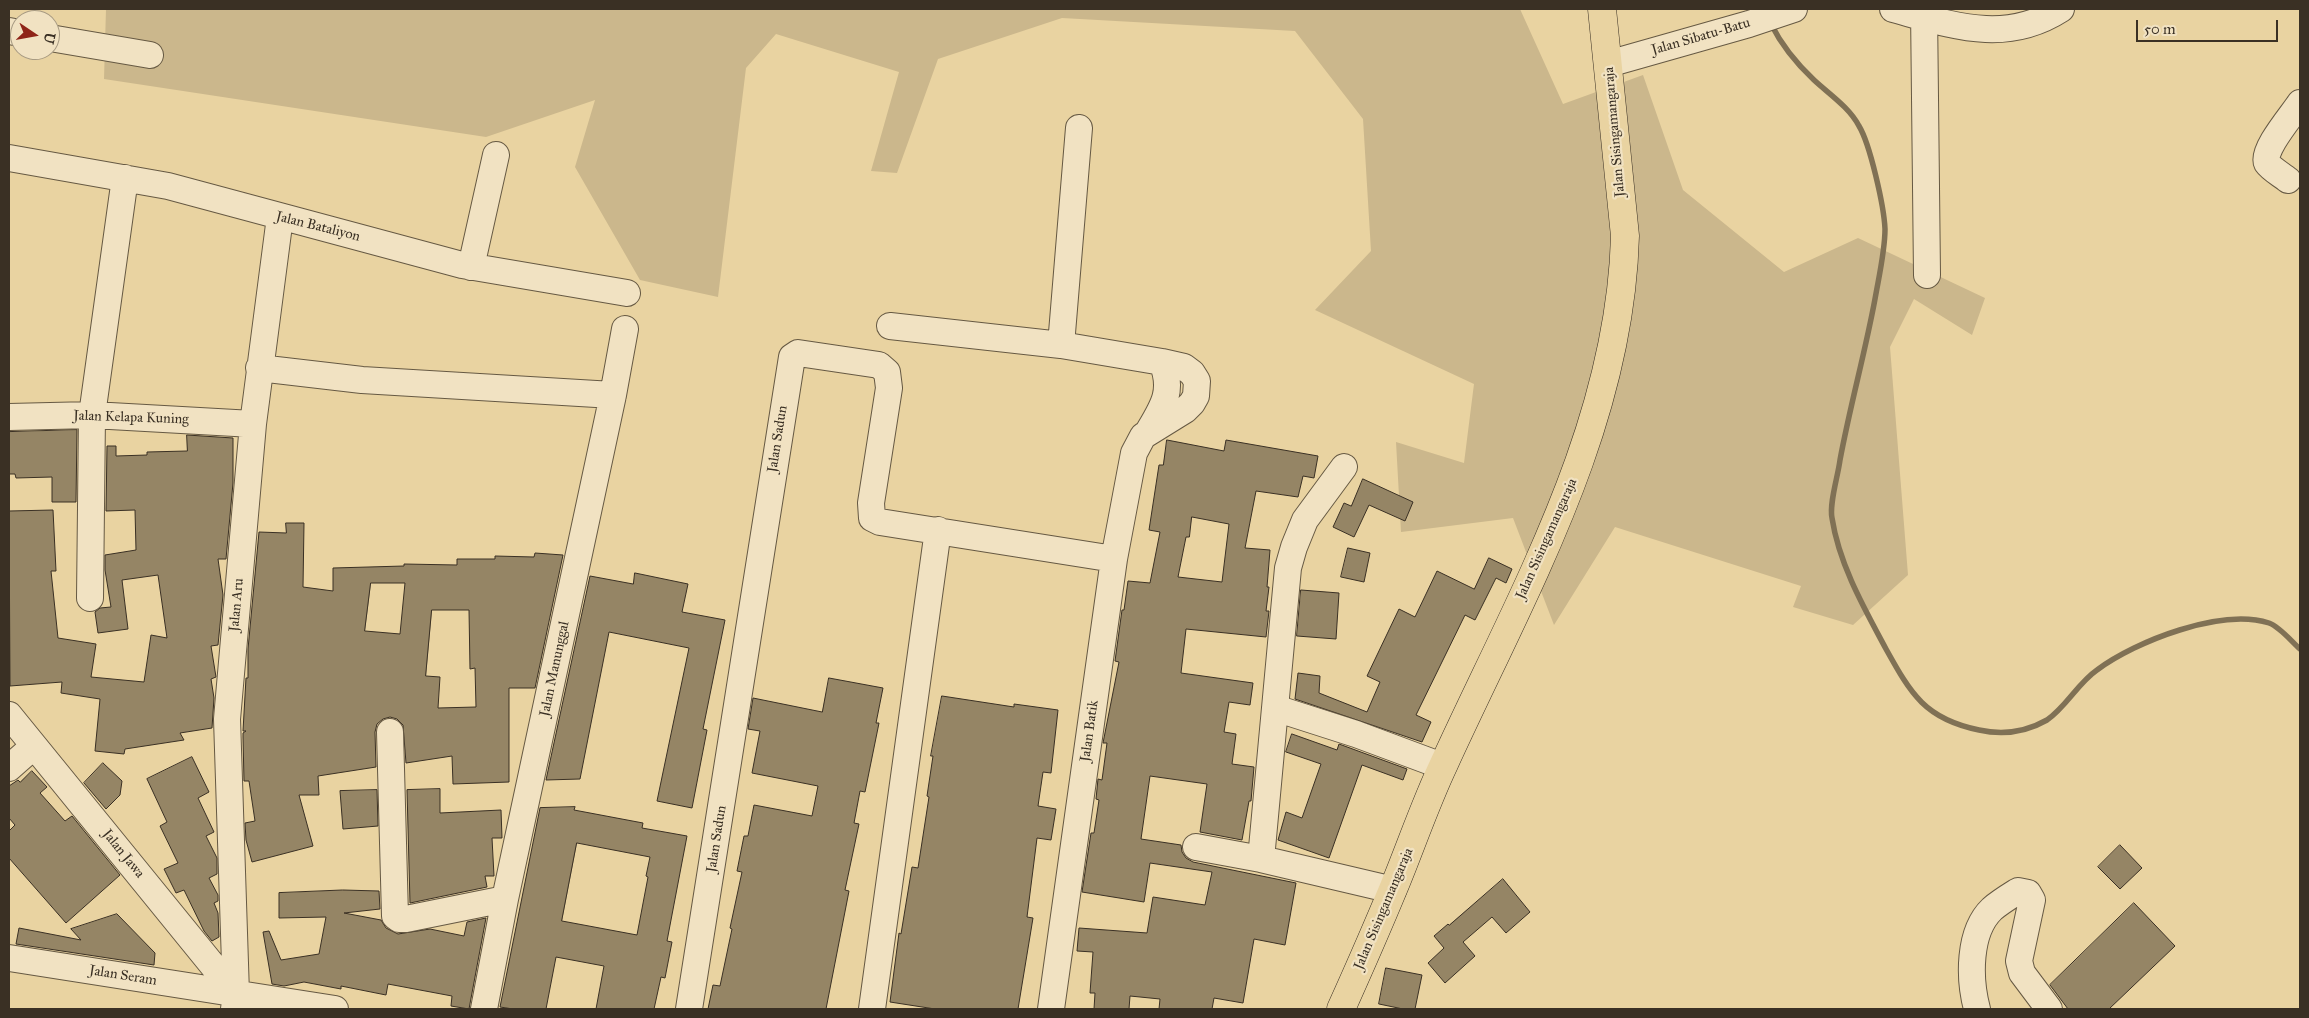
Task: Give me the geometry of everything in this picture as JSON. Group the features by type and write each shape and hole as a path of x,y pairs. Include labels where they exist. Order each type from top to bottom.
{"highway":[{"name":"Jalan Sisingamangaraja","path":"1341,1009 1393,890 1442,766 1566,500 1606,378 1620,299 1624,236 1602,9"}],"street":[{"name":"Jalan Sibatu-Batu","path":"1608,64 1749,24 1794,9"},
{"path":"1893,9 1924,13 1954,24 2005,30 2042,20 2061,9"},
{"path":"1924,13 1927,274"},
{"path":"60,40 150,55"},
{"path":"2288,180 2268,165 2266,158 2268,148 2300,103"},
{"path":"890,326 1061,345 1079,128"},
{"path":"471,267 496,155"},
{"name":"Jalan Bataliyon","path":"9,158 168,186 471,267 627,293"},
{"path":"90,598 92,415 125,178"},
{"name":"Jalan Aru","path":"235,1002 227,719 253,424 280,217"},
{"name":"Jalan Manunggal","path":"484,1009 505,899 613,395 625,329"},
{"name":"Jalan Batik","path":"1052,1009 1114,559 1141,443 1185,410 1196,396 1197,381 1192,373 1184,367 1061,345"},
{"name":"Jalan Sadun","path":"689,1009 792,357 798,354 879,365 887,372 889,388 870,503 872,518 880,522 1114,559"},
{"path":"259,368 362,380 613,395"},
{"name":"Jalan Kelapa Kuning","path":"9,417 92,415 253,424"},
{"path":"1260,859 1288,568 1305,520 1344,467"},
{"path":"872,1009 938,530"},
{"path":"1275,708 1356,734 1442,766"},
{"name":"Jalan Jawa","path":"9,715 235,1002"},
{"path":"390,732 395,916 399,919 406,919 505,899"},
{"path":"9,768 34,746"},
{"path":"1196,847 1260,859 1393,890"},
{"path":"1977,1009 1973,965 1975,934 1992,909 2018,891 2028,893 2032,900 2019,961 2022,973 2049,1009"},
{"name":"Jalan Seram","path":"9,958 235,1002 336,1009"}],"shaded area":[{"path":"106,9 1520,9 1563,104 1643,75 1683,190 1784,272 1858,238 1985,298 1972,335 1914,299 1890,347 1908,575 1853,625 1793,607 1801,586 1615,527 1554,625 1513,518 1401,532 1396,442 1464,463 1474,384 1315,310 1371,251 1363,119 1295,31 1062,18 938,59 897,173 871,171 899,72 776,34 746,68 718,297 640,280 575,167 595,100 486,137 104,79"}],"building":[{"path":"77,430 76,502 52,502 52,477 16,478 15,474 9,474 9,432"},
{"path":"187,435 233,438 233,483 226,559 218,559 223,595 218,645 211,646 216,677 211,679 214,698 212,728 180,733 184,740 125,749 124,754 95,751 100,699 61,693 62,682 10,686 9,511 53,510 56,571 51,571 58,638 96,644 91,677 144,682 151,635 167,638 158,575 122,580 128,629 98,633 95,612 100,608 111,607 105,570 105,555 136,550 135,510 106,511 107,446 116,446 116,456 147,455 147,452 187,451"},
{"path":"1167,440 1224,451 1226,440 1318,456 1314,478 1303,476 1298,497 1256,491 1245,548 1270,550 1266,611 1269,611 1266,637 1186,629 1181,673 1253,683 1250,705 1229,702 1224,732 1236,734 1232,764 1254,767 1251,801 1249,801 1242,840 1200,832 1207,784 1150,776 1141,839 1181,845 1182,852 1186,858 1193,862 1296,883 1285,945 1254,939 1243,1003 1214,998 1212,1009 1159,1009 1160,999 1130,996 1129,1009 1094,1009 1095,993 1090,993 1093,952 1077,951 1079,928 1147,933 1153,897 1205,905 1212,872 1150,863 1144,902 1082,892 1091,833 1094,833 1099,800 1096,799 1098,779 1102,780 1107,743 1103,743 1119,662 1115,661 1122,610 1124,610 1128,581 1150,583 1160,532 1149,530 1159,465 1163,465","holes":["1192,517 1229,524 1222,582 1178,577 1186,537 1189,537"]},
{"path":"1363,479 1413,502 1405,521 1369,505 1354,537 1333,527 1344,503 1351,506"},
{"path":"286,523 304,523 303,587 333,591 333,568 404,566 404,564 457,565 457,559 495,559 495,556 534,557 535,553 563,555 535,688 509,688 509,782 453,784 452,756 406,763 403,725 397,719 390,717 383,719 377,724 375,732 376,767 318,776 319,795 299,795 313,846 252,862 246,840 245,823 255,821 249,781 244,781 243,733 246,731 243,731 246,678 248,678 248,649 259,532 286,533","holes":["371,583 405,583 400,634 365,631","432,610 469,610 470,669 475,668 476,707 438,708 440,677 426,676"]},
{"path":"1348,548 1370,553 1364,582 1341,577"},
{"path":"1489,558 1512,569 1506,583 1496,578 1475,620 1465,615 1416,715 1431,722 1422,742 1295,699 1298,673 1320,676 1319,693 1367,712 1380,682 1367,676 1399,609 1415,617 1437,571 1474,589"},
{"path":"635,573 688,584 682,612 725,620 703,729 707,730 692,808 657,801 689,648 609,632 580,779 546,780 590,576 633,584"},
{"path":"1301,590 1339,593 1336,639 1297,636"},
{"path":"829,678 883,688 876,723 879,723 865,792 860,791 854,823 859,824 845,890 849,891 826,1009 708,1009 713,985 720,986 742,872 737,871 744,836 748,836 754,805 812,816 818,786 752,773 760,731 748,729 753,698 822,712"},
{"path":"942,696 1014,707 1014,704 1058,710 1051,773 1043,772 1038,806 1056,809 1051,840 1037,838 1027,917 1033,918 1018,1009 935,1009 890,1002 899,933 901,934 912,867 918,868 929,797 927,796 933,756 931,756"},
{"path":"1292,734 1337,750 1339,744 1407,769 1403,780 1362,765 1329,858 1278,840 1286,812 1302,818 1321,764 1286,752"},
{"path":"192,757 209,792 198,798 214,832 206,836 217,858 217,874 209,878 218,895 218,901 214,903 218,913 219,937 212,941 204,931 184,890 176,893 164,869 178,863 160,826 167,822 147,779"},
{"path":"103,763 122,781 120,795 106,809 84,783"},
{"path":"32,771 47,787 40,793 65,821 72,816 120,875 66,923 9,858 9,831 15,825 9,818 9,786 18,780 20,782"},
{"path":"440,789 440,813 501,810 502,838 492,838 494,876 485,876 487,887 410,903 407,790"},
{"path":"377,790 378,826 343,829 340,791"},
{"path":"575,807 574,810 643,823 642,828 687,836 667,941 672,942 665,978 661,977 654,1009 596,1009 604,966 556,957 546,1009 500,1007 540,808","holes":["577,843 650,857 637,935 562,921"]},
{"path":"2120,845 2142,868 2120,889 2098,867"},
{"path":"1503,879 1530,912 1506,933 1492,917 1463,942 1475,956 1445,983 1428,963 1444,948 1434,936"},
{"path":"343,890 379,891 380,909 344,913 381,920 386,928 398,934 430,929 464,936 467,922 486,918 469,1009 451,1006 452,996 388,984 386,995 341,986 341,989 304,982 284,986 272,984 263,932 269,931 281,960 319,954 326,917 279,918 279,893"},
{"path":"2134,903 2175,946 2109,1009 2068,1009 2050,985"},
{"path":"117,914 155,953 154,965 16,944 19,928 81,940 71,929"},
{"path":"1386,968 1422,975 1415,1009 1403,1009 1379,1004"}],"waterway":[{"path":"1771,24 1785,46 1802,67 1855,119 1868,146 1879,191 1885,229 1883,255 1844,440 1831,512 1840,552 1853,585 1886,649 1912,692 1932,711 1945,719 1979,730 2005,732 2022,730 2047,720 2097,670 2134,648 2180,630 2227,620 2249,620 2269,623 2281,631 2300,649"}]}
